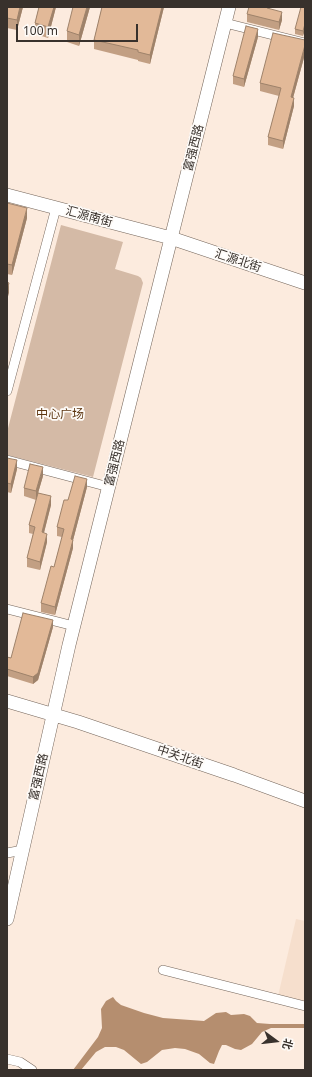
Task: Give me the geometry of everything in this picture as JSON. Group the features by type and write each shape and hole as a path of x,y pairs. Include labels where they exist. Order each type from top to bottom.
{"street":[{"name":"富强西路","path":"7,919 74,626 229,7"},
{"path":"225,23 305,43"},
{"name":"汇源南街","path":"7,195 171,238"},
{"path":"7,391 56,208"},
{"name":"汇源北街","path":"171,238 305,283"},
{"path":"7,460 109,487"},
{"path":"7,608 74,626"},
{"name":"中关北街","path":"7,701 54,714 234,775 305,801"},
{"path":"7,854 22,850"},
{"path":"163,970 305,1006"},
{"path":"7,1059 20,1062 32,1070"}],"shaded area":[{"path":"296,919 305,921 305,1003 278,996"},
{"path":"113,997 121,1005 163,1018 204,1021 216,1013 226,1012 231,1015 244,1014 250,1016 257,1023 305,1024 305,1028 271,1028 262,1032 252,1044 241,1050 222,1045 214,1064 210,1063 199,1054 185,1049 175,1048 162,1050 147,1062 141,1064 124,1050 116,1047 105,1047 96,1052 81,1070 73,1070 98,1037 102,1028 101,1009 106,1001"}],"green space":[{"name":"中心广场","path":"61,225 123,242 115,269 138,276 141,278 143,283 93,477 7,455 7,432"}],"building":[{"path":"7,7 20,7 17,20 7,18"},
{"path":"39,7 54,7 48,27 35,23"},
{"path":"73,7 87,7 79,35 67,31"},
{"path":"102,7 162,7 150,55 138,52 138,50 94,40"},
{"path":"249,7 268,7 267,8 282,12 279,22 247,14"},
{"path":"301,7 305,7 305,24 303,31 295,29"},
{"path":"246,26 258,29 244,79 233,76"},
{"path":"273,33 305,40 291,97 294,98 283,141 268,137 281,88 260,83"},
{"path":"7,203 27,208 12,265 7,264"},
{"path":"7,458 17,460 11,484 7,483"},
{"path":"30,464 43,467 36,491 24,488"},
{"path":"75,476 87,479 71,539 73,540 55,607 41,603 51,566 54,567 64,529 57,527 64,500 68,500"},
{"path":"38,493 51,496 42,532 47,534 40,562 27,558 35,527 29,525"},
{"path":"23,613 53,620 38,673 33,677 7,669 7,657 11,658"}]}
